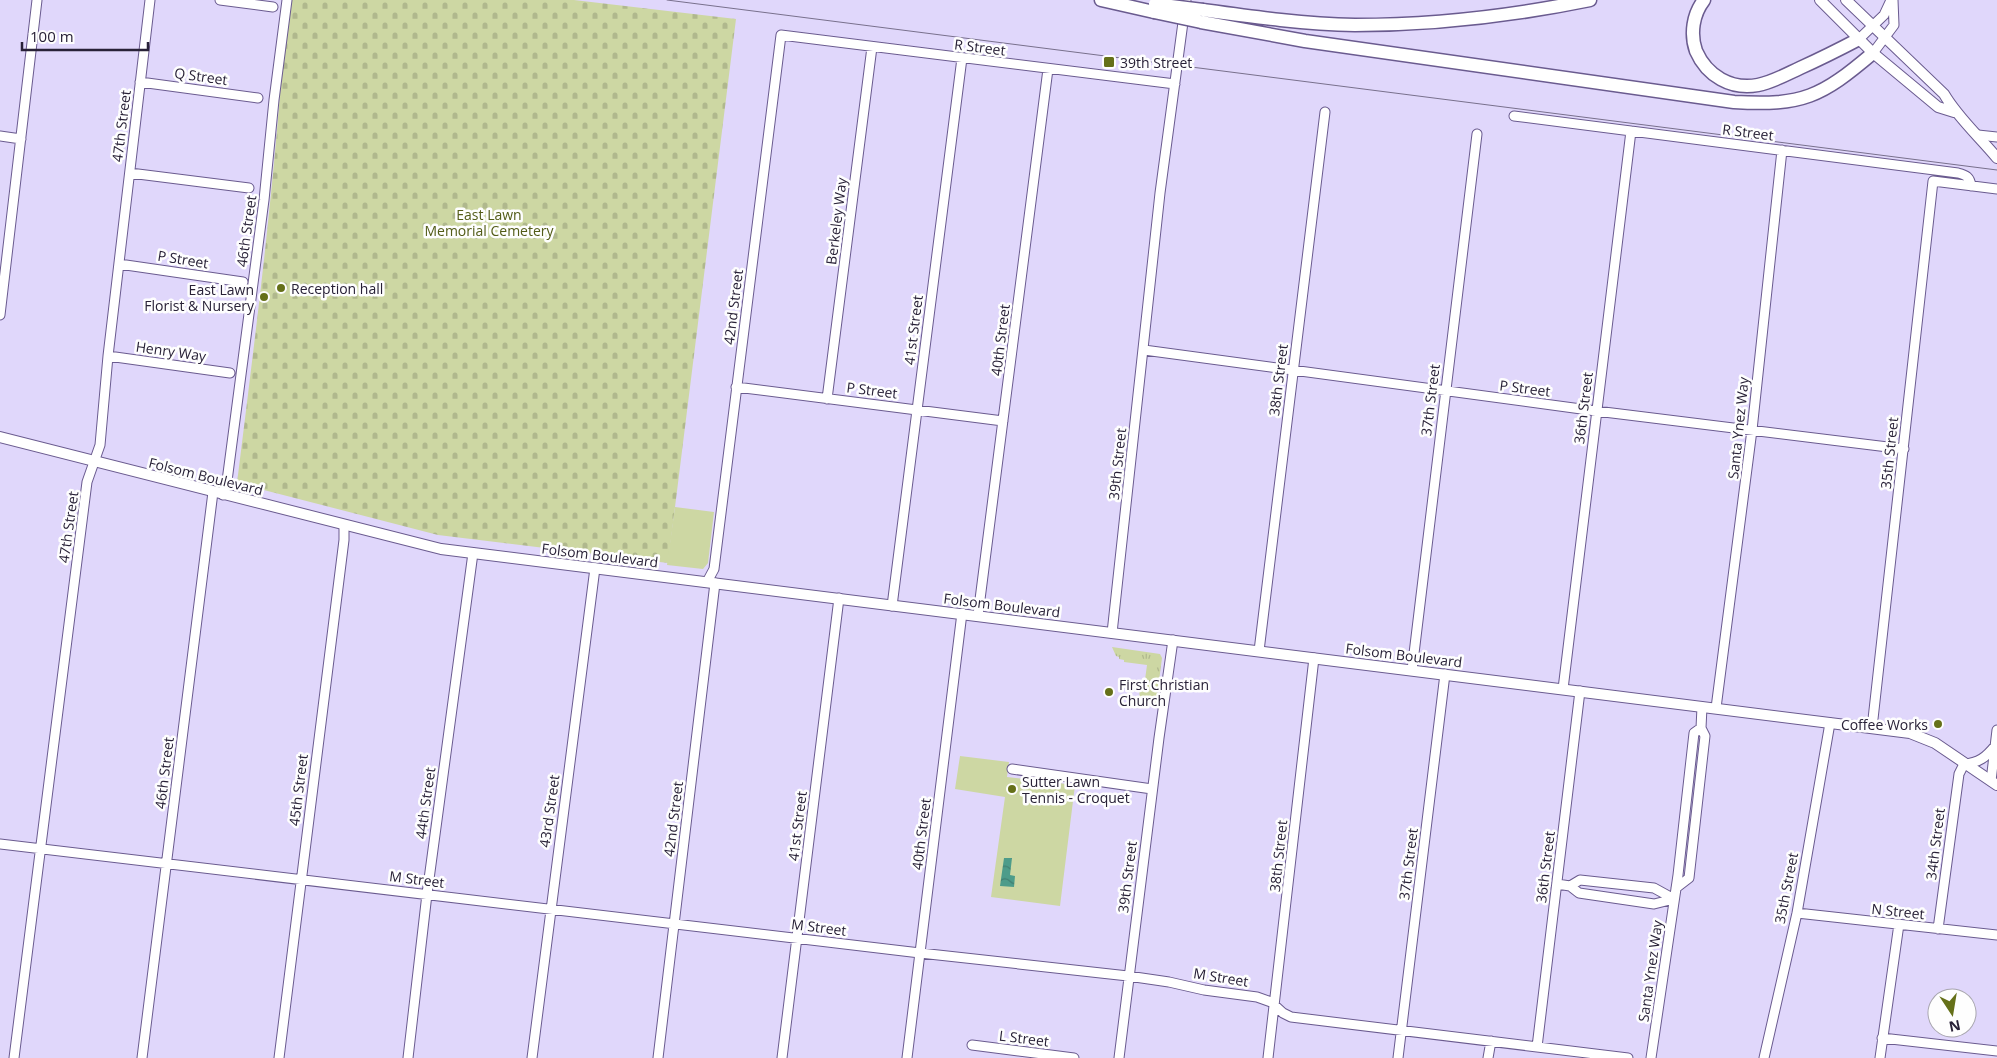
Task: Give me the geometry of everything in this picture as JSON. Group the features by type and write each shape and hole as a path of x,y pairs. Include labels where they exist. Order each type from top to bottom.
{"highway":[{"path":"1101,0 1202,16 1304,42 1734,102 1761,104 1791,101 1816,94 1839,80 1873,53"},
{"path":"1114,0 1155,8"},
{"path":"1202,16 1354,25 1441,22 1527,13 1590,0"},
{"path":"1704,0 1695,16 1693,27 1695,48 1711,73 1729,83 1748,86 1768,82 1819,60 1859,39"}],"main road":[{"path":"1820,0 1873,53 1938,107 1954,112"},
{"path":"1846,0 1944,94 1954,112 1978,135 1997,158"},
{"name":"Folsom Boulevard","path":"0,437 421,545 892,606 962,613 1872,728 1919,736 1935,743 1994,783"}],"street":[{"path":"0,315 37,0"},
{"name":"47th Street","path":"14,1058 87,482 100,445 108,356 150,0"},
{"path":"220,0 273,7"},
{"name":"46th Street","path":"142,1058 166,863 218,493 227,482 264,200 287,0"},
{"name":"39th Street","path":"1112,633 1160,193 1186,0"},
{"path":"1859,39 1884,15 1892,0"},
{"path":"1873,53 1894,25 1892,0"},
{"name":"R Street","path":"781,35 1175,84"},
{"name":"42nd Street","path":"658,1058 711,582 781,35"},
{"name":"Berkeley Way","path":"827,398 872,47"},
{"name":"41st Street","path":"892,606 962,58"},
{"name":"40th Street","path":"978,615 1048,69"},
{"name":"Q Street","path":"140,82 258,98"},
{"name":"38th Street","path":"1259,651 1325,112"},
{"name":"R Street","path":"1514,116 1965,174 1970,180 1971,186"},
{"name":"36th Street","path":"1563,689 1631,131"},
{"name":"37th Street","path":"1412,670 1477,134"},
{"path":"1978,135 1997,137"},
{"path":"0,136 21,139"},
{"name":"Santa Ynez Way","path":"1716,708 1752,430 1782,150"},
{"path":"130,173 249,188"},
{"name":"35th Street","path":"1872,728 1934,181 1971,186"},
{"path":"1971,186 1997,189"},
{"name":"P Street","path":"119,264 243,282"},
{"name":"P Street","path":"1144,350 1217,358 1293,371 1596,411 1904,449"},
{"name":"Henry Way","path":"108,356 230,373"},
{"name":"P Street","path":"736,387 1003,420"},
{"name":"45th Street","path":"278,1058 344,540 344,526"},
{"name":"44th Street","path":"408,1058 427,894 473,553"},
{"name":"43rd Street","path":"532,1058 595,568"},
{"name":"41st Street","path":"782,1058 839,598"},
{"name":"40th Street","path":"907,1058 962,613"},
{"name":"39th Street","path":"1119,1058 1152,789 1173,640"},
{"name":"38th Street","path":"1268,1058 1314,658"},
{"name":"37th Street","path":"1398,1058 1445,674"},
{"name":"36th Street","path":"1538,1047 1580,691"},
{"name":"Santa Ynez Way","path":"1676,888 1689,878 1705,736 1701,728 1702,707"},
{"name":"35th Street","path":"1764,1058 1796,913 1830,723"},
{"name":"Santa Ynez Way","path":"1651,1058 1690,783 1694,733 1701,728"},
{"path":"1994,783 1997,730"},
{"path":"1964,764 1980,761 1995,746"},
{"name":"34th Street","path":"1938,929 1959,774 1964,764"},
{"path":"1012,769 1152,789"},
{"path":"1690,783 1701,784"},
{"name":"M Street","path":"0,844 1128,976 1169,982 1204,990 1257,997 1291,1017 1628,1058"},
{"path":"1570,886 1580,880 1654,888 1674,899"},
{"path":"1557,884 1570,886 1578,893 1654,904 1674,899"},
{"name":"N Street","path":"1796,913 1997,935"},
{"path":"1880,1058 1898,924"},
{"path":"1882,1038 1997,1052"},
{"path":"1488,1058 1491,1041"},
{"name":"L Street","path":"972,1045 1074,1058"}],"green space":[{"name":"East Lawn Memorial Cemetery","path":"286,0 574,0 736,19 668,563 438,535 237,483 272,181"},
{"path":"675,507 714,512 708,563 703,569 667,565"},
{"path":"1112,647 1160,654 1162,658 1156,704 1140,703 1139,687 1144,687 1147,665 1124,662 1124,660 1116,656"},
{"path":"960,756 1009,762 1007,777 1075,785 1060,906 991,897 1005,797 955,789"}],"water":[{"path":"1004,858 1012,858 1010,875 1015,876 1014,887 1000,886"}],"tram line":[{"path":"667,0 1997,170"}],"place":[{"name":"39th Street","path":"1109,62"},
{"name":"Reception hall","path":"281,288"},
{"name":"East Lawn Florist & Nursery","path":"264,297"},
{"name":"First Christian Church","path":"1109,692"},
{"name":"Coffee Works","path":"1938,724"},
{"name":"Sutter Lawn Tennis - Croquet","path":"1012,789"}]}
